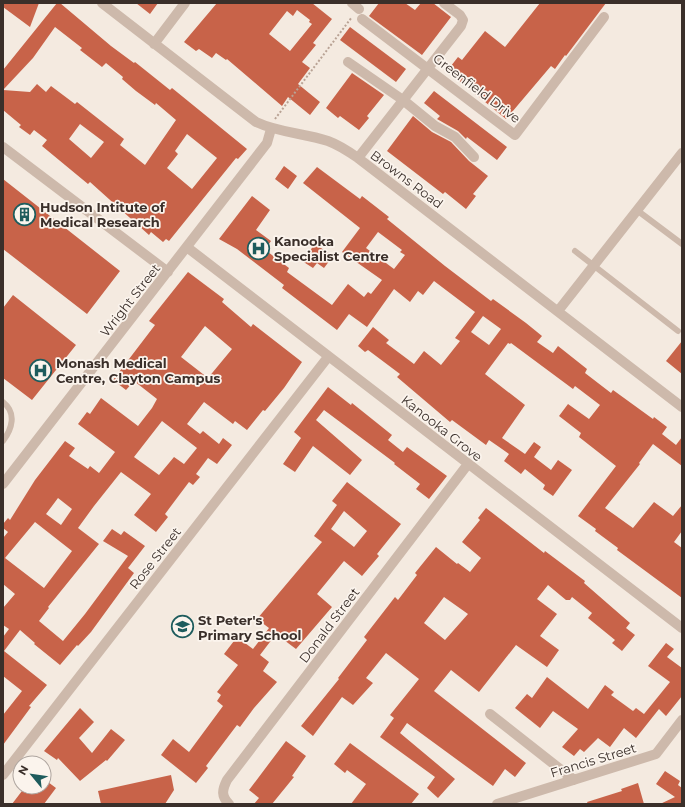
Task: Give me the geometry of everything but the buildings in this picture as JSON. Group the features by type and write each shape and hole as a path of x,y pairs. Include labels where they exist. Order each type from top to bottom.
{"street":[{"name":"Browns Road","path":"102,3 256,122 271,129 327,141 339,146 358,158 682,407"},
{"path":"154,44 185,3"},
{"path":"358,158 461,26 463,20 444,3"},
{"name":"Greenfield Drive","path":"362,20 515,134 604,17"},
{"path":"348,62 403,100 435,126 454,137 474,157"},
{"name":"Wright Street","path":"3,484 188,248 267,143 271,129"},
{"path":"3,147 168,272"},
{"path":"558,311 682,153"},
{"name":"Kanooka Grove","path":"188,248 682,628"},
{"name":"Rose Street","path":"3,775 328,356"},
{"name":"Donald Street","path":"229,804 223,796 223,789 227,780 468,464"},
{"path":"490,714 574,780"},
{"name":"Francis Street","path":"497,804 656,754 682,720"}],"lane":[{"path":"638,210 682,244"},
{"path":"575,251 678,331"},
{"path":"3,402 9,407 12,418 10,430 3,441"}],"path":[{"path":"271,129 275,118 356,6"}],"place":[{"name":"Hudson Intitute of Medical Research","path":"25,214"},
{"name":"Kanooka Specialist Centre","path":"258,248"},
{"name":"Monash Medical Centre, Clayton Campus","path":"40,370"},
{"name":"St Peter's Primary School","path":"183,627"}]}
